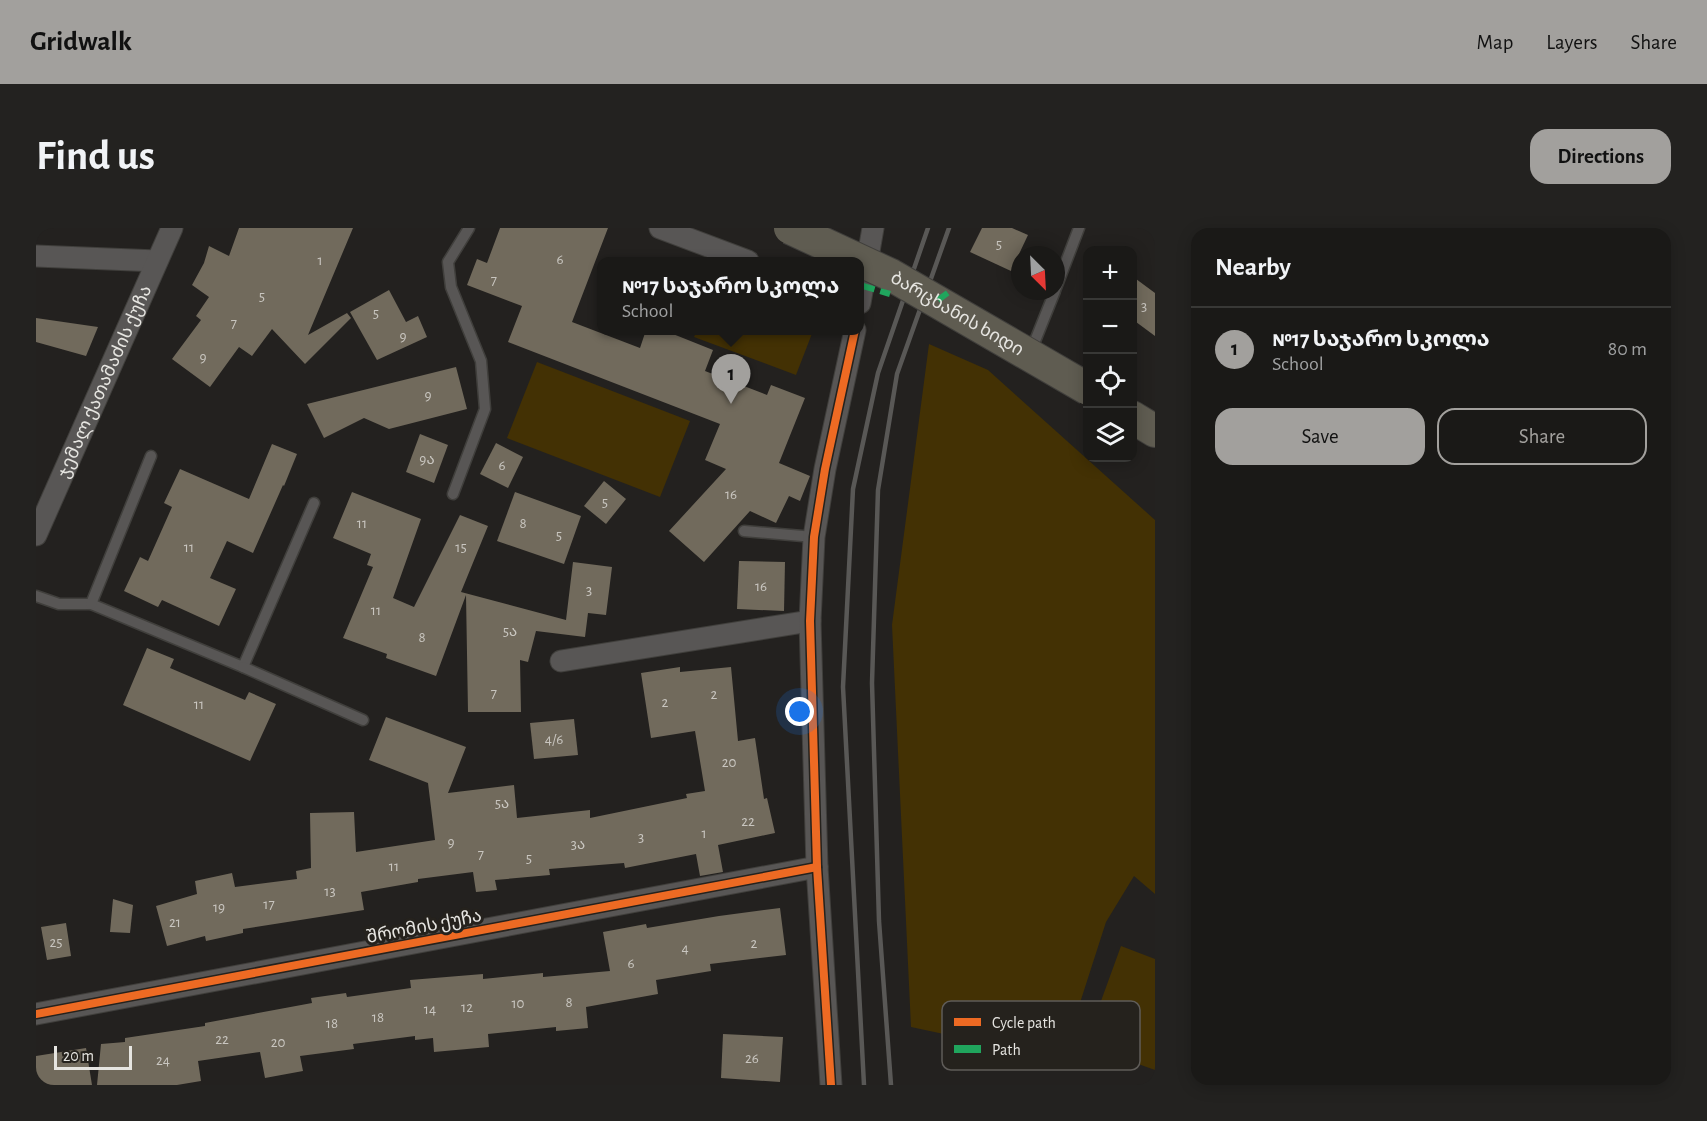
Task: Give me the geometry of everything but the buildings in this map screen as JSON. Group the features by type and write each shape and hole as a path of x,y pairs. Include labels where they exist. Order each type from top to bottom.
{"main road":[{"name":"ბარცხანის ხიდი","path":"790,228 851,257"},
{"name":"ბარცხანის ხიდი","path":"864,263 891,276 1083,387"},
{"path":"1137,420 1155,431"}],"street":[{"name":"ჯემალ ქათამაძის ქუჩა","path":"36,535 172,228"},
{"path":"660,228 737,257"},
{"path":"864,280 873,228"},
{"path":"36,256 157,261"},
{"path":"831,1085 817,867 810,621 814,537 825,469 854,335"},
{"path":"561,660 810,621"},
{"name":"შრომის ქუჩა","path":"36,1014 817,867"}],"lane":[{"path":"453,494 485,409 481,361 451,287 448,261 469,228"},
{"path":"1065,264 1079,228"},
{"path":"1035,341 1051,300"},
{"path":"91,604 151,456"},
{"path":"243,667 314,502"},
{"path":"744,531 814,537"},
{"path":"36,596 58,604 91,604 363,720"}],"shaded area":[{"path":"695,335 811,335 796,375 694,337"},
{"path":"929,344 988,370 1083,455 1083,462 1090,462 1155,520 1155,894 1134,876 1106,922 1081,1001 942,1001 942,1034 911,1027 892,625"},
{"path":"537,362 690,421 660,497 507,438"},
{"path":"1121,946 1155,959 1155,1070 1140,1065 1140,1001 1101,1001"}],"railway":[{"path":"864,1085 843,687 853,489 878,373 928,228"},
{"path":"891,1085 879,921 872,683 878,490 897,374 949,228"}],"marked path":[{"path":"864,286 890,294"},
{"path":"938,300 949,292"}],"cycle path":[{"path":"831,1085 817,867 810,621 814,537 825,469 854,335"},
{"path":"36,1014 817,867"}],"place":[{"name":"№17 საჯარო სკოლა","path":"731,404"}]}
